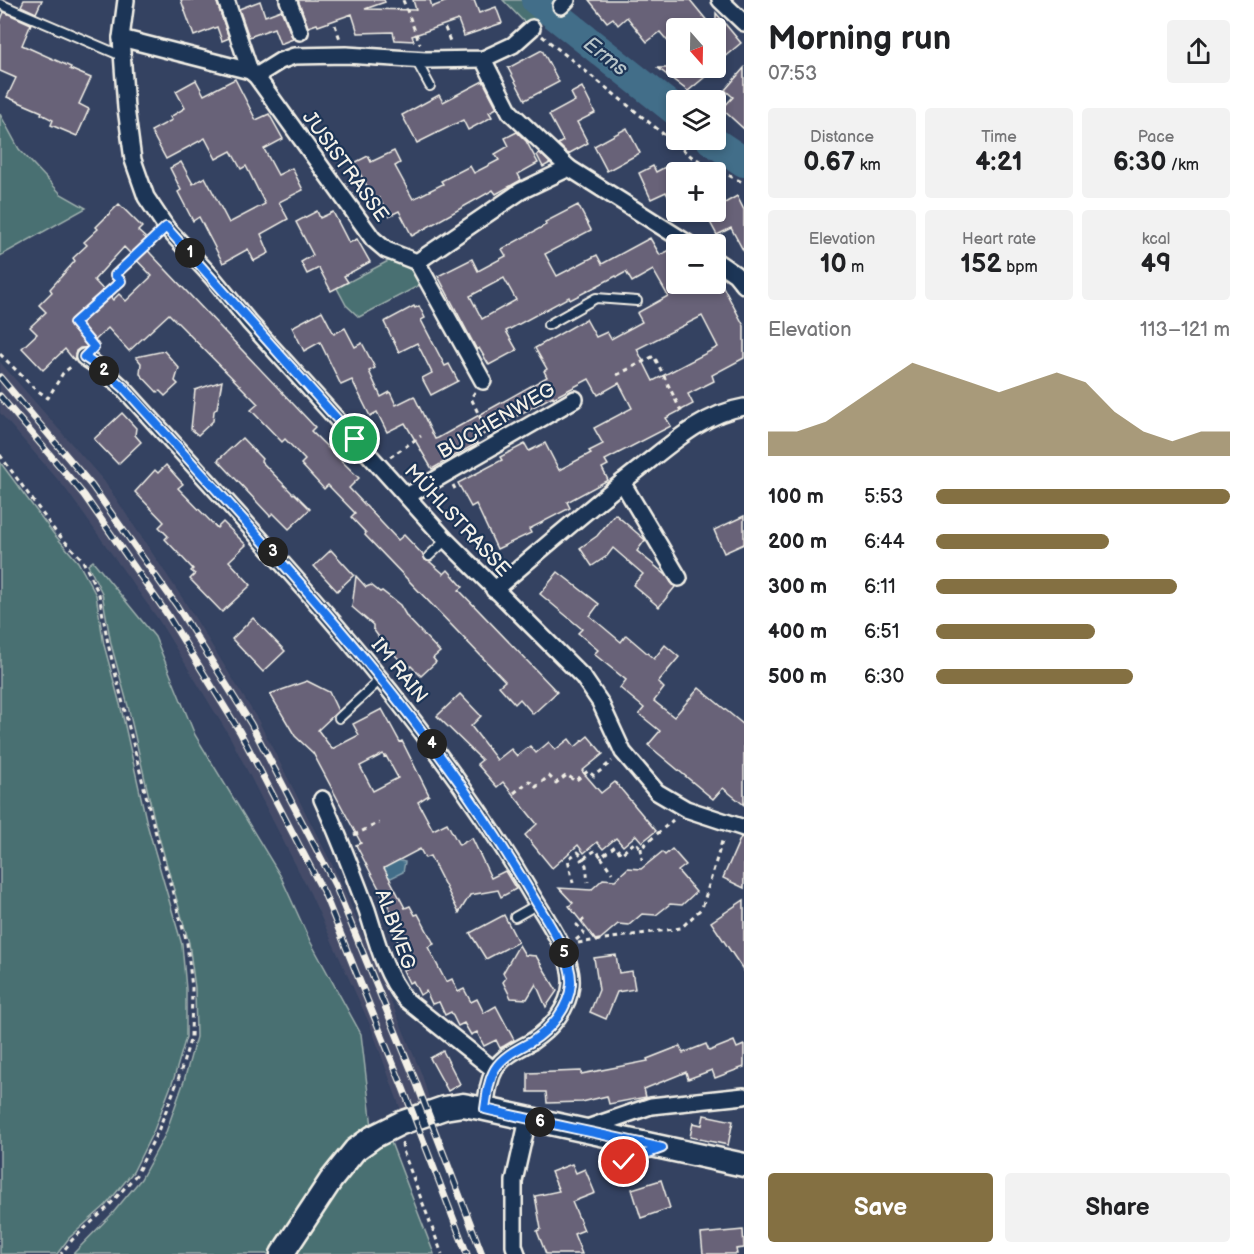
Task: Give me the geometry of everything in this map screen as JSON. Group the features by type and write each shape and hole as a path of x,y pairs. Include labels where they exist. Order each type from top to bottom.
{"street":[{"name":"MÜHLSTRASSE","path":"126,0 121,38 132,159 146,197 166,227 446,540 583,677 600,702 623,752 657,792 686,809 744,828"},
{"name":"JUSISTRASSE","path":"226,0 253,74 373,239 386,249 417,262"},
{"path":"288,0 300,32"},
{"path":"720,0 744,23"},
{"path":"121,38 253,74 294,56 346,55 421,59 483,59 513,45 532,28"},
{"path":"483,59 510,112 569,168 673,234"},
{"path":"483,381 417,262 521,191 569,168"},
{"path":"726,268 744,285"},
{"name":"IM RAIN","path":"84,357 124,388 312,596 381,679 428,738 471,798 538,904 568,964 572,981 569,996 565,1008 545,1031 510,1054 494,1070"},
{"name":"BUCHENWEG","path":"407,496 575,399"},
{"path":"494,590 622,482 690,431 710,417 744,406"},
{"path":"622,482 679,578"},
{"name":"ALBWEG","path":"322,799 341,841 396,988 405,999 494,1070"},
{"path":"485,1109 494,1070"},
{"path":"584,1129 651,1106 744,1096"},
{"path":"282,1254 331,1180 355,1150 373,1137 401,1123 444,1108 463,1105 485,1109 744,1164"},
{"path":"517,1254 514,1246 514,1181 528,1119"}],"lane":[{"path":"0,4 123,57"},
{"path":"421,59 430,86"},
{"path":"548,325 596,298 636,301"},
{"path":"429,556 446,540"},
{"path":"339,718 381,679"},
{"path":"515,917 538,904"},
{"path":"624,1162 662,1148"}],"path":[{"path":"402,0 421,59"},
{"path":"532,28 692,157 744,183"},
{"path":"84,357 94,347 74,323 121,281 115,275 166,227"},
{"path":"0,354 34,388 48,398 63,373"},
{"path":"617,375 654,356 690,431"},
{"path":"483,381 471,398 493,446"},
{"path":"379,465 421,436"},
{"path":"0,454 56,531 82,559 99,594 108,644 147,802 187,943 192,988 191,1037 178,1080 158,1131 136,1175 61,1254"},
{"path":"514,793 529,781 536,787 549,776 556,783 567,775 575,781 588,771 594,776 623,752"},
{"path":"641,848 686,809"},
{"path":"584,919 577,925 584,933 572,944 681,928 702,908 728,822"},
{"path":"341,841 379,823"},
{"path":"601,857 615,846 621,854 635,842 641,848 642,860"},
{"path":"588,882 586,865 581,860 596,850 612,873"},
{"path":"573,883 568,859 578,852 585,857"},
{"path":"401,1123 403,1151 442,1254"}],"shaded area":[{"path":"0,362 104,481 185,602 258,720 340,880 422,1075 430,1102 402,1113 371,1027 310,893 230,737 158,619 65,488 0,413"},
{"path":"397,860 405,862 403,872 391,878 384,874 385,866"}],"green space":[{"path":"503,0 560,0 561,1 528,26"},
{"path":"0,114 19,149 61,194 86,208 0,256"},
{"path":"394,258 413,272 420,285 359,317 346,305 337,288"},
{"path":"0,462 53,533 78,562 96,595 104,645 121,708 147,824 182,945 186,989 186,1037 174,1078 154,1130 133,1172 106,1205 69,1238 57,1254 0,1254"},
{"path":"93,561 155,637 195,735 280,875 310,941 361,1034 372,1127 275,1254 73,1254 112,1214 141,1179 165,1135 184,1081 196,1037 195,988 189,943 155,823 111,644 102,593 88,565"},
{"path":"390,1140 434,1254 293,1254 323,1206 347,1174 360,1160"}],"building":[{"path":"24,0 42,0 36,13 21,6"},
{"path":"181,0 216,0 229,38 222,41 217,27 194,36"},
{"path":"298,0 384,0 385,2 365,9 416,10 413,0 430,0 432,7 450,0 474,0 479,13 496,7 502,23 464,36 458,20 412,36 414,41 395,40 393,32 358,33 352,14 318,26 317,24 308,27"},
{"path":"589,0 690,0 705,18 666,18 666,39 660,32 647,42 627,17 618,25 613,18 607,22"},
{"path":"260,1 265,16 281,10 293,39 280,44 274,28 249,37 239,9"},
{"path":"4,12 31,24 22,45 91,78 79,104 89,109 77,136 51,125 53,120 41,114 42,112 7,97 16,78 0,71 0,22"},
{"path":"726,25 741,43 726,56"},
{"path":"542,50 559,82 525,100 508,68"},
{"path":"658,68 666,68 666,74"},
{"path":"744,68 744,129 726,113 726,105 733,97 725,90"},
{"path":"671,78 704,78 689,90"},
{"path":"235,79 256,120 269,114 283,139 264,149 278,175 292,168 303,190 279,202 288,219 261,234 269,253 254,261 248,249 223,263 199,217 193,221 178,192 181,190 170,168 181,162 193,184 205,177 229,223 265,204 246,166 241,169 231,151 216,159 205,138 166,159 151,131 172,120 170,117 185,108 176,91 196,80 204,95"},
{"path":"483,81 497,108 489,112 492,117 468,130 463,120 417,143 402,115 439,95 443,102"},
{"path":"582,87 595,113 577,122 588,143 568,154 558,144 563,141 549,115 575,101 571,93"},
{"path":"627,128 640,153 607,171 594,146"},
{"path":"517,132 526,141 538,163 518,174 521,180 496,194 493,190 412,236 399,211 389,216 379,198 375,200 354,163 368,156 371,162 394,151 400,163 395,166 413,199 443,184 441,181 470,166 474,173 499,160 495,154 509,146 505,138"},
{"path":"540,153 550,163 543,167 537,155"},
{"path":"653,166 656,172 666,167 666,192 651,199 639,173"},
{"path":"737,196 744,210 744,252 731,228 716,234 710,222 726,222 726,202"},
{"path":"119,204 142,227 138,231 149,241 144,246 315,427 311,431 359,478 349,488 398,540 404,535 425,560 444,574 448,570 463,587 459,590 557,692 533,714 520,699 515,704 499,686 505,681 365,535 366,533 351,517 355,513 328,485 324,489 301,464 305,460 285,439 282,442 251,410 258,404 169,314 129,351 108,328 87,348 80,348 76,351 74,360 65,349 43,370 22,348 37,334 30,327 46,312 39,305 52,292 50,289 75,261 73,258 87,245 84,242 98,229 96,227","holes":["124,247 152,276 126,301 119,294 113,300 94,280"]},
{"path":"578,205 591,230 545,254 557,276 597,255 602,264 650,238 660,255 666,252 666,293 653,270 632,282 626,272 616,276 570,300 569,297 506,331 517,350 489,365 479,348 477,350 438,276 472,259 478,271 506,256 502,249 546,225 545,222","holes":["504,278 516,300 482,319 470,296"]},
{"path":"317,211 320,218 333,212 349,243 357,239 370,262 344,276 348,282 331,291 319,268 307,274 301,262 313,255 296,222"},
{"path":"726,292 744,326 744,358 712,375 714,381 688,394 693,404 666,418 671,426 605,460 608,465 602,468 608,480 567,502 570,508 529,529 531,533 497,549 476,504 471,507 458,483 502,460 500,457 525,444 529,451 545,443 559,470 591,453 589,451 603,444 594,428 632,408 619,383 598,395 589,379 475,439 477,443 432,469 405,423 387,432 377,412 370,416 352,380 341,385 320,342 304,351 292,327 322,311 334,334 345,328 355,347 362,343 375,368 369,371 381,397 390,392 396,405 414,396 435,439 547,377 544,371 547,369 535,348 586,319 596,337 607,332 611,339 642,322 637,313 668,296 667,294","holes":["702,316 718,347 653,381 637,349"]},
{"path":"414,306 415,308 419,306 425,318 421,320 445,366 449,364 458,381 431,395 422,378 432,373 417,343 399,352 384,322"},
{"path":"164,351 179,368 175,381 178,384 165,396 160,391 157,392 140,374 141,363 136,357"},
{"path":"222,381 213,421 198,435 191,429 195,390"},
{"path":"122,413 136,428 135,435 141,442 118,464 94,439"},
{"path":"242,438 262,459 261,461 310,509 289,529 273,513 270,516 218,460"},
{"path":"166,465 183,484 178,488 217,528 223,522 246,545 229,561 251,585 222,612 190,579 195,574 191,571 193,569 165,539 168,536 159,527 164,522 135,492 155,470 158,473"},
{"path":"615,514 645,540 637,551 666,575 675,587 659,607 633,585 643,574 613,548 607,556 592,566 580,548 597,536"},
{"path":"744,516 744,544 724,553 714,530"},
{"path":"331,550 354,575 337,591 314,566"},
{"path":"558,572 599,604 590,616 621,642 626,635 654,659 665,645 679,657 658,682 664,688 654,701 674,717 699,688 744,725 744,805 723,788 713,799 648,745 660,731 639,714 644,708 620,688 626,680 594,654 598,650 578,633 582,629 540,594"},
{"path":"356,576 366,587 371,585 400,605 407,617 440,652 433,658 436,662 421,676 411,666 408,669 381,640 373,629 373,625 352,607"},
{"path":"253,618 285,651 263,672 232,639"},
{"path":"307,681 329,692 338,711 318,730 332,749 359,735 353,724 382,709 400,742 402,741 429,795 418,802 433,830 447,823 459,845 472,838 491,878 505,871 516,889 501,897 498,890 470,895 459,913 430,856 425,858 420,849 384,868 405,908 410,906 415,915 418,914 434,944 428,947 446,982 452,979 458,992 464,989 471,1002 477,999 484,1013 496,1006 514,1040 500,1048 496,1040 484,1046 477,1032 471,1035 464,1023 458,1026 451,1012 445,1015 439,1002 432,1004 426,991 420,995 413,981 409,983 403,970 408,968 404,960 407,959 391,928 397,925 356,845 361,843 313,753 295,736 270,694","holes":["383,754 384,757 386,756 398,778 373,791 360,766"]},
{"path":"460,694 481,716 471,726 497,760 511,749 517,756 530,746 536,753 549,742 555,750 569,739 575,747 588,736 603,754 582,771 601,793 615,782 656,831 642,842 636,835 623,846 616,838 603,849 597,842 584,853 578,845 552,868 525,835 537,824 503,782 497,787 477,764 482,760 437,716"},
{"path":"741,837 744,838 744,888 723,878"},
{"path":"672,849 686,865 678,871 696,892 682,905 670,904 656,915 642,914 629,925 618,924 597,942 569,906 573,903 559,888 591,890 603,879 615,880 628,868 641,869 662,852 665,855"},
{"path":"744,900 744,971 711,922"},
{"path":"504,915 518,942 486,959 470,933"},
{"path":"519,945 525,955 536,956 557,991 546,1007 536,984 527,999 511,998 503,982 506,978 503,973"},
{"path":"616,955 619,973 632,971 635,989 617,992 606,1019 590,1012 599,990 594,958"},
{"path":"734,1041 737,1048 744,1045 744,1067 715,1078 712,1070 688,1079 686,1072 644,1089 646,1097 609,1104 607,1096 582,1102 547,1103 546,1092 528,1092 528,1073 581,1071 581,1074 648,1061 647,1059 680,1046 683,1053 706,1044 709,1051"},
{"path":"443,1051 460,1084 448,1091 430,1058"},
{"path":"704,1115 733,1121 728,1145 690,1137 693,1123 702,1125"},
{"path":"572,1164 576,1173 585,1169 595,1193 572,1202 584,1230 574,1234 582,1254 546,1254 537,1231 541,1229 535,1196 559,1191 551,1172"},
{"path":"661,1180 670,1208 641,1218 632,1189"},
{"path":"743,1230 744,1248 736,1249 737,1254 703,1254 701,1234"}],"waterway":[{"name":"Erms","path":"536,0 666,103"},
{"name":"Erms","path":"726,150 744,162"}],"railway":[{"path":"0,377 92,486 177,606 251,724 335,885 415,1079 482,1254"},
{"path":"0,396 84,495 167,614 240,732 324,893 467,1254"}],"route":[{"path":"355,439 166,227 115,275 121,281 74,323 94,347 84,357 124,388 223,497 312,596 428,738 511,858 549,923 562,948 572,981 565,1008 545,1031 501,1061 494,1070 485,1109 662,1148 624,1162"}]}
